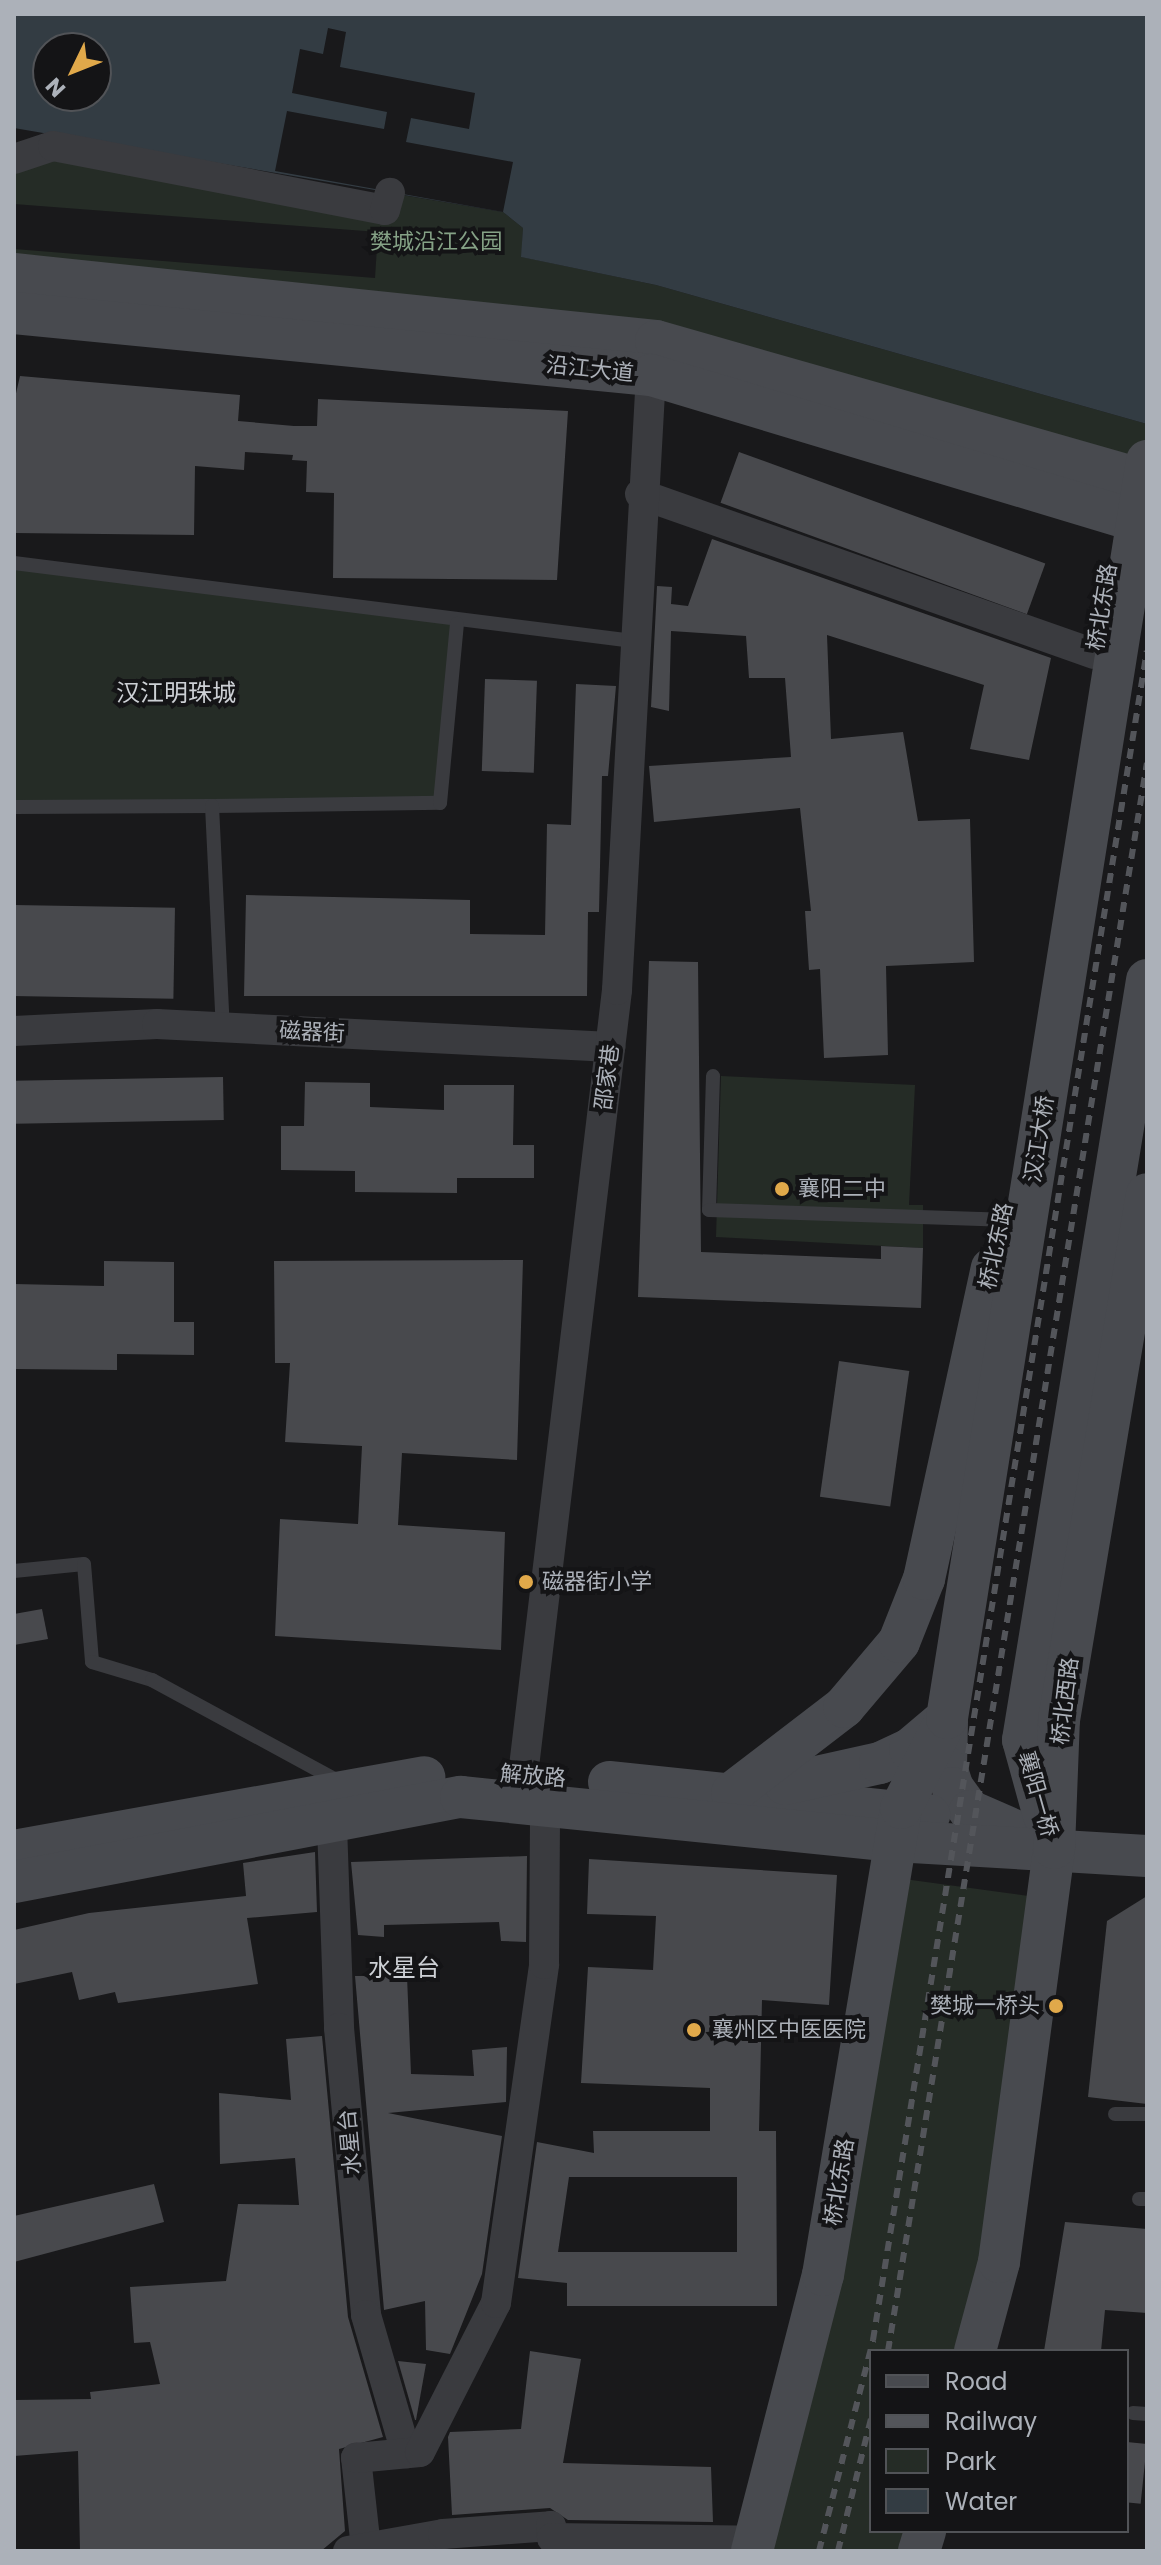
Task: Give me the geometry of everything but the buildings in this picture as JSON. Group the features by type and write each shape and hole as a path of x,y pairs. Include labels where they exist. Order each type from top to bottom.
{"main road":[{"name":"沿江大道","path":"14,274 656,341 1140,473"},
{"name":"沿江大道","path":"14,313 651,375 1131,521"},
{"name":"桥北东路","path":"732,1793 844,1707 899,1642 924,1579 1003,1220 1094,654 1131,521 1140,473"},
{"name":"汉江大桥","path":"898,1825 947,1718 1140,473"},
{"name":"襄阳一桥","path":"1054,1848 1023,1740 1147,980"},
{"name":"桥北西路","path":"976,2349 999,2262 1054,1848 1059,1720 1147,1194"},
{"path":"732,1793 880,1763 910,1749 947,1718"},
{"path":"947,1718 946,1767 970,1811 1054,1848"},
{"name":"解放路","path":"14,1851 462,1770 534,1790 898,1825"},
{"name":"解放路","path":"14,1882 332,1825 461,1797 534,1790 732,1793 898,1825 1054,1848 1147,1856"},
{"name":"桥北东路","path":"753,2546 823,2275 898,1825"}],"street":[{"path":"14,159 53,146 385,210 390,193"},
{"name":"邵家巷","path":"406,2453 420,2452 496,2303 544,1964 534,1790 610,1047 640,494 651,375"},
{"path":"640,494 1094,654"},
{"name":"磁器街","path":"14,1031 223,1028 610,1047"},
{"name":"水星台","path":"332,1825 339,2028 366,2315 406,2453"},
{"path":"406,2453 356,2458 357,2549 551,2526 552,2538 753,2546"}],"lane":[{"path":"14,563 457,624 633,641"},
{"path":"14,807 440,803 457,624"},
{"path":"212,806 223,1028"},
{"path":"713,1076 709,1210 1003,1220"},
{"path":"14,1571 84,1564 92,1662 152,1680 353,1790"},
{"path":"1115,2114 1147,2114"}],"green space":[{"name":"樊城沿江公园","path":"53,146 384,209 390,193 503,212 523,228 522,257 656,285 1147,424 1147,481 14,286 14,249 375,278 378,232 14,204 14,159"},
{"path":"14,563 457,624 440,803 14,807"},
{"path":"721,1076 915,1085 909,1205 923,1205 923,1248 716,1237"},
{"path":"904,1879 1036,1897 974,2349 869,2349 869,2533 924,2533 919,2551 752,2551"}],"water":[{"path":"14,14 1147,14 1147,424 656,285 521,257 523,228 503,212 14,128"}],"pier":[{"path":"328,28 346,32 340,67 475,93 469,129 411,118 406,142 513,162 503,212 275,171 287,111 384,129 387,112 292,93 300,49 323,54"}],"railway":[{"path":"871,2349 1147,651"},
{"path":"888,2349 1147,763"},
{"path":"819,2551 869,2356"},
{"path":"838,2551 869,2427"}],"place":[{"name":"襄阳二中","path":"782,1189"},
{"name":"磁器街小学","path":"526,1582"},
{"name":"樊城一桥头","path":"1056,2006"},
{"name":"襄州区中医医院","path":"694,2030"}],"district":[{"name":"汉江明珠城","path":"176,693"},
{"name":"水星台","path":"404,1968"}]}
